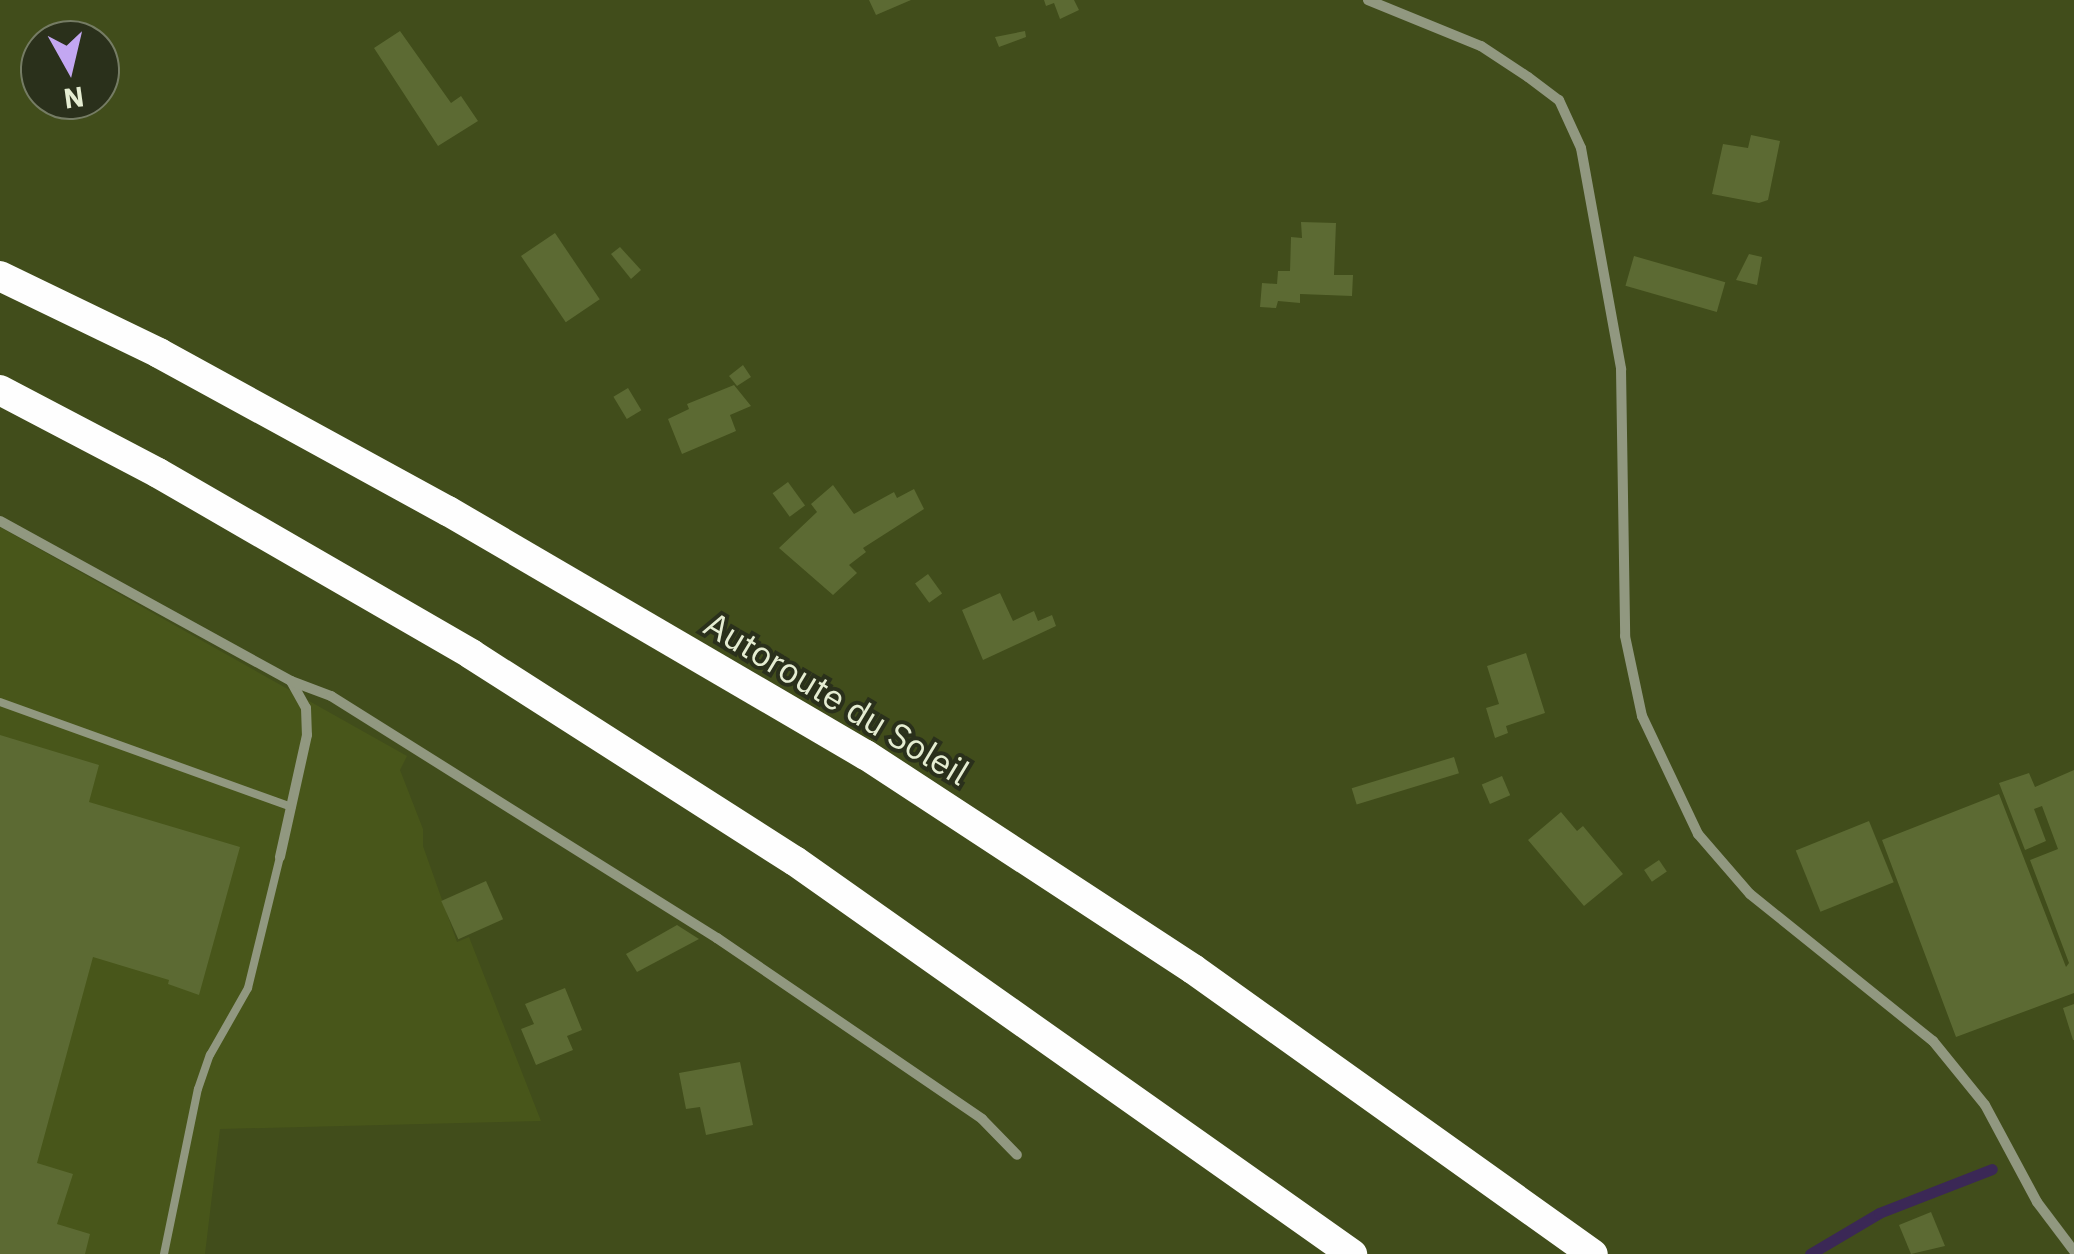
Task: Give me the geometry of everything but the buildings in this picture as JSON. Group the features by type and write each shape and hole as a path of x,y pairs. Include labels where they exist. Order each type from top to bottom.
{"highway":[{"name":"Autoroute du Soleil","path":"0,276 158,353 448,510 866,755 1193,968 1592,1254"},
{"path":"0,390 158,473 470,654 779,850 1352,1254"}],"street":[{"path":"1368,0 1481,46 1528,77 1559,100 1582,148 1621,368 1625,636 1642,716 1698,834 1750,894 1932,1041 1985,1104 2037,1202 2074,1251"},
{"path":"0,521 291,681 331,696 717,938 982,1118 1016,1156"},
{"path":"280,857 308,721 291,681"}],"lane":[{"path":"0,702 293,807"},
{"path":"164,1254 198,1089 210,1055 248,988 280,857"}],"shaded area":[{"path":"0,527 407,756 400,770 423,829 423,846 457,942 469,937 541,1121 220,1129 205,1254 0,1254"}],"waterway":[{"path":"1810,1254 1879,1213 1992,1169"}]}
